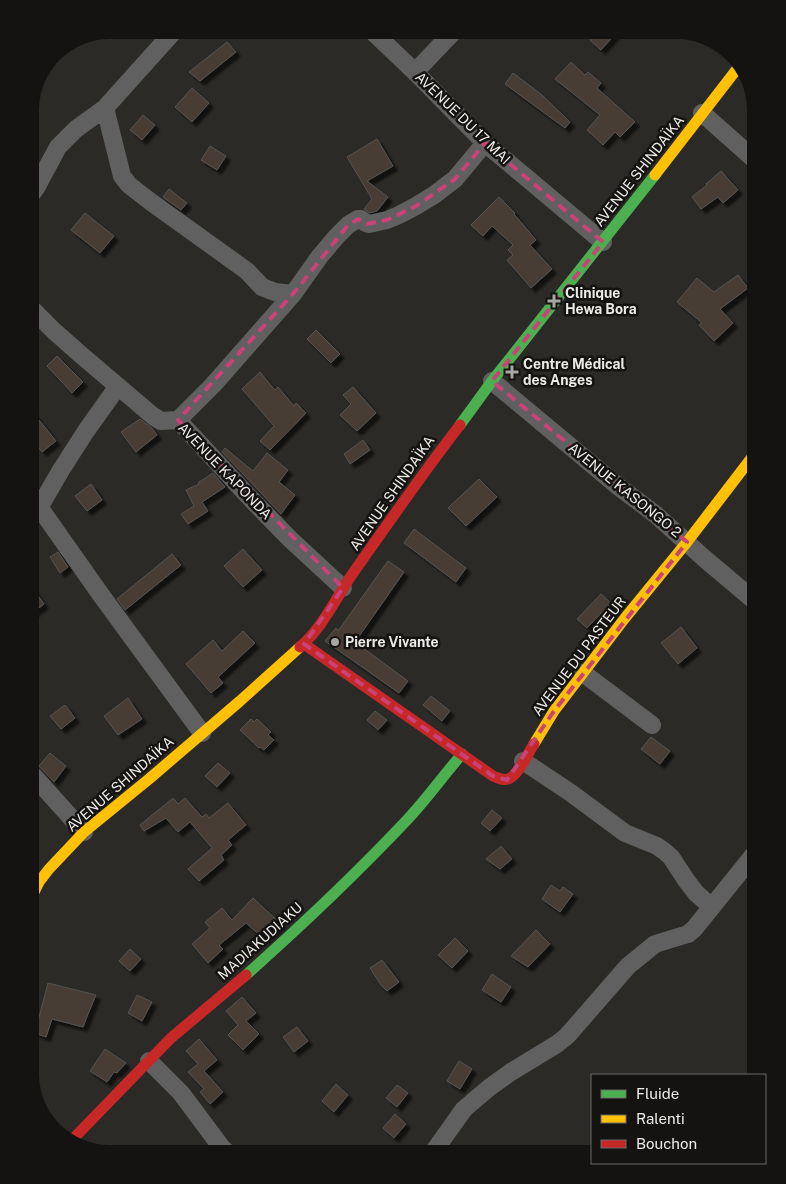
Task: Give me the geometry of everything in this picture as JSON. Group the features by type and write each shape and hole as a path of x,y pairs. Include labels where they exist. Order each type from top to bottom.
{"street":[{"path":"39,182 58,147 76,129 106,108 166,39"},
{"name":"AVENUE DU 17 MAI","path":"381,39 485,143 603,242"},
{"path":"416,72 447,39"},
{"name":"AVENUE SHINDAÏKA","path":"39,884 84,832 240,702 304,644 324,620 343,588 416,483 492,381 603,242 736,70"},
{"path":"106,108 122,176 129,185 178,223 247,271 262,287 275,292 293,294"},
{"path":"702,113 747,152"},
{"path":"178,420 213,385 260,329 293,294 320,256 348,225 358,219 369,224 387,220 416,206 455,179 485,143"},
{"name":"AVENUE KAPONDA","path":"39,317 158,419 165,421 178,420 250,498 343,588"},
{"name":"AVENUE KASONGO 2","path":"492,381 619,487 655,514 747,594"},
{"path":"39,496 61,470 86,430 118,386"},
{"name":"AVENUE DU PASTEUR","path":"304,644 493,776 507,780 512,777 523,761 554,711 747,464"},
{"path":"39,507 202,733"},
{"path":"583,673 652,725"},
{"name":"MADIAKUDIAKU","path":"75,1136 171,1038 293,932 366,862 407,820 462,754"},
{"path":"523,761 571,793 625,833 657,846 664,851 671,857 696,893 712,906"},
{"path":"39,782 84,832"},
{"path":"438,1145 464,1109 511,1072 567,1036 628,966 655,944 688,934 694,930 747,863"},
{"path":"149,1061 181,1093 221,1145"}],"highlighted area":[{"path":"485,143 603,242 492,381 687,542 554,711 507,780 493,776 304,644 343,588 178,420 293,294 348,225 358,219 367,224 387,220 416,206 455,179"}],"building":[{"path":"591,39 611,39 601,50"},
{"path":"227,42 236,52 200,81 189,72"},
{"path":"571,62 585,75 588,72 601,83 597,88 635,122 620,137 615,132 603,145 587,130 600,115 555,79"},
{"path":"513,73 541,94 570,122 565,128 505,84"},
{"path":"192,88 209,103 192,122 175,107"},
{"path":"143,115 155,125 142,140 130,130"},
{"path":"377,139 393,166 367,181 388,197 377,211 370,213 364,209 372,199 347,157"},
{"path":"210,146 226,156 217,170 201,160"},
{"path":"721,171 738,190 723,203 718,197 701,209 692,197"},
{"path":"169,189 187,203 181,210 163,197"},
{"path":"499,197 515,213 536,240 530,245 552,269 531,288 507,260 513,255 508,250 513,245 492,226 483,236 471,225"},
{"path":"85,213 114,236 100,253 71,230"},
{"path":"738,275 747,287 747,289 720,309 733,323 714,341 699,325 702,323 677,302 697,278 714,292"},
{"path":"316,330 340,354 331,363 307,339"},
{"path":"57,356 83,382 72,393 47,366"},
{"path":"260,372 275,390 278,387 294,406 296,403 306,413 270,450 260,441 274,426 242,389"},
{"path":"353,387 376,413 357,431 340,415 351,404 343,395"},
{"path":"140,419 151,427 157,435 136,452 121,432"},
{"path":"39,420 56,441 42,452 39,448"},
{"path":"363,440 370,450 350,464 344,454"},
{"path":"225,448 253,471 267,453 288,470 279,482 295,495 281,514 222,452"},
{"path":"213,473 225,487 202,502 208,511 188,524 181,514 194,506 186,490 199,484"},
{"path":"479,479 497,497 466,526 448,508"},
{"path":"91,484 102,500 87,511 75,496"},
{"path":"414,529 466,568 456,582 404,543"},
{"path":"243,549 262,570 243,587 224,566"},
{"path":"58,552 68,567 60,573 50,557"},
{"path":"172,554 181,565 125,610 117,599"},
{"path":"388,561 404,572 355,642 408,681 399,693 325,641 336,628 338,631"},
{"path":"601,594 611,603 587,628 577,619"},
{"path":"39,597 44,604 39,608"},
{"path":"681,627 697,648 678,664 661,643"},
{"path":"243,631 255,643 218,677 223,683 211,693 186,664 213,640 222,651"},
{"path":"431,696 450,711 442,721 423,705"},
{"path":"128,698 142,719 118,735 104,716"},
{"path":"65,705 75,718 61,729 50,716"},
{"path":"375,711 387,720 378,730 367,720"},
{"path":"251,719 254,722 257,719 271,732 268,735 274,740 264,750 259,748 240,730"},
{"path":"651,737 670,751 660,764 641,749"},
{"path":"50,753 66,766 54,782 39,766"},
{"path":"218,763 230,773 217,787 205,776"},
{"path":"173,798 178,804 185,798 202,817 206,814 209,818 228,803 246,825 228,840 232,845 221,855 224,860 199,881 188,869 212,848 190,822 178,832 166,818 144,831 140,825"},
{"path":"492,810 502,818 490,831 481,823"},
{"path":"501,846 512,859 500,869 486,859"},
{"path":"551,885 560,891 563,887 573,894 560,912 542,899"},
{"path":"253,898 281,924 264,939 246,923 219,945 223,949 208,963 192,944 210,928 205,922 222,908 232,920"},
{"path":"536,930 550,944 528,967 511,956"},
{"path":"455,938 468,951 452,968 438,955"},
{"path":"130,949 141,959 130,971 119,961"},
{"path":"382,960 399,982 387,991 370,968"},
{"path":"492,974 511,987 501,1002 482,990"},
{"path":"48,983 96,995 83,1027 52,1019 46,1037 39,1034 39,1018"},
{"path":"137,995 152,1002 142,1021 128,1013"},
{"path":"242,997 256,1013 246,1021 259,1034 243,1050 228,1035 238,1025 226,1011"},
{"path":"297,1027 308,1041 294,1052 283,1037"},
{"path":"199,1039 217,1060 204,1071 223,1092 210,1104 200,1092 204,1089 188,1072 198,1064 186,1051"},
{"path":"105,1049 126,1063 117,1073 114,1072 107,1082 90,1071"},
{"path":"459,1061 472,1069 460,1089 447,1081"},
{"path":"336,1084 348,1095 334,1112 322,1101"},
{"path":"397,1085 408,1093 397,1107 386,1098"},
{"path":"395,1114 406,1124 394,1138 383,1128"}],"traffic: fast":[{"path":"460,425 492,381 655,175"},
{"path":"246,975 328,900 387,841 421,805 462,754"}],"traffic: slow":[{"path":"655,175 736,70"},
{"path":"534,744 554,711 747,464"},
{"path":"39,882 84,832 149,779 300,647"}],"traffic: jam":[{"path":"300,647 322,623 351,576 460,425"},
{"path":"304,644 493,776 504,780 512,777 534,744"},
{"path":"75,1136 171,1038 246,975"}],"place":[{"name":"Clinique Hewa Bora","path":"554,301"},
{"name":"Centre Médical des Anges","path":"512,372"},
{"name":"Pierre Vivante","path":"335,642"}]}
